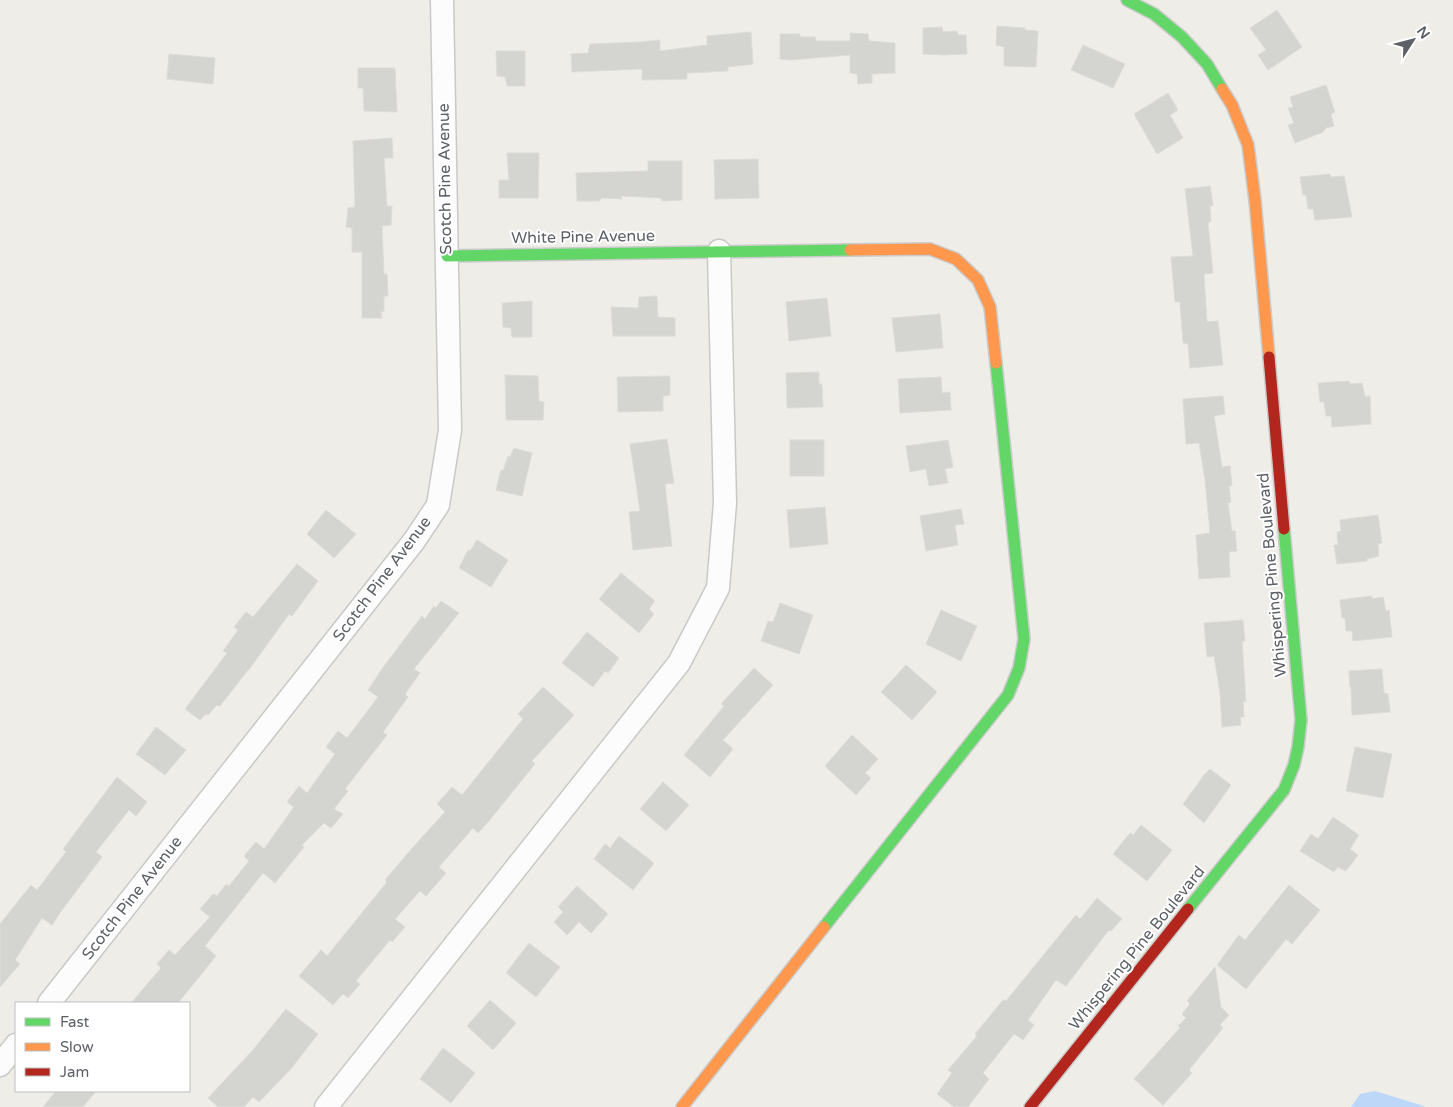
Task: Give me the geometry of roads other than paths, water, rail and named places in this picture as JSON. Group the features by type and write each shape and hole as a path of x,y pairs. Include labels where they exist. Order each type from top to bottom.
{"street":[{"name":"Scotch Pine Avenue","path":"50,1002 414,541 438,505 450,430 442,0"},
{"name":"Whispering Pine Boulevard","path":"1030,1107 1284,790 1290,780 1299,749 1301,720 1255,200 1248,145 1232,105 1207,64 1182,37 1154,14 1127,0"},
{"name":"White Pine Avenue","path":"447,256 719,251 930,250 956,259 978,280 990,307 1024,639 1019,668 1008,695 682,1107"},
{"path":"326,1107 679,663 718,588 725,503 719,251"},
{"path":"0,1065 15,1045"}],"water":[{"path":"1375,1091 1425,1107 1351,1107 1360,1094"}]}
